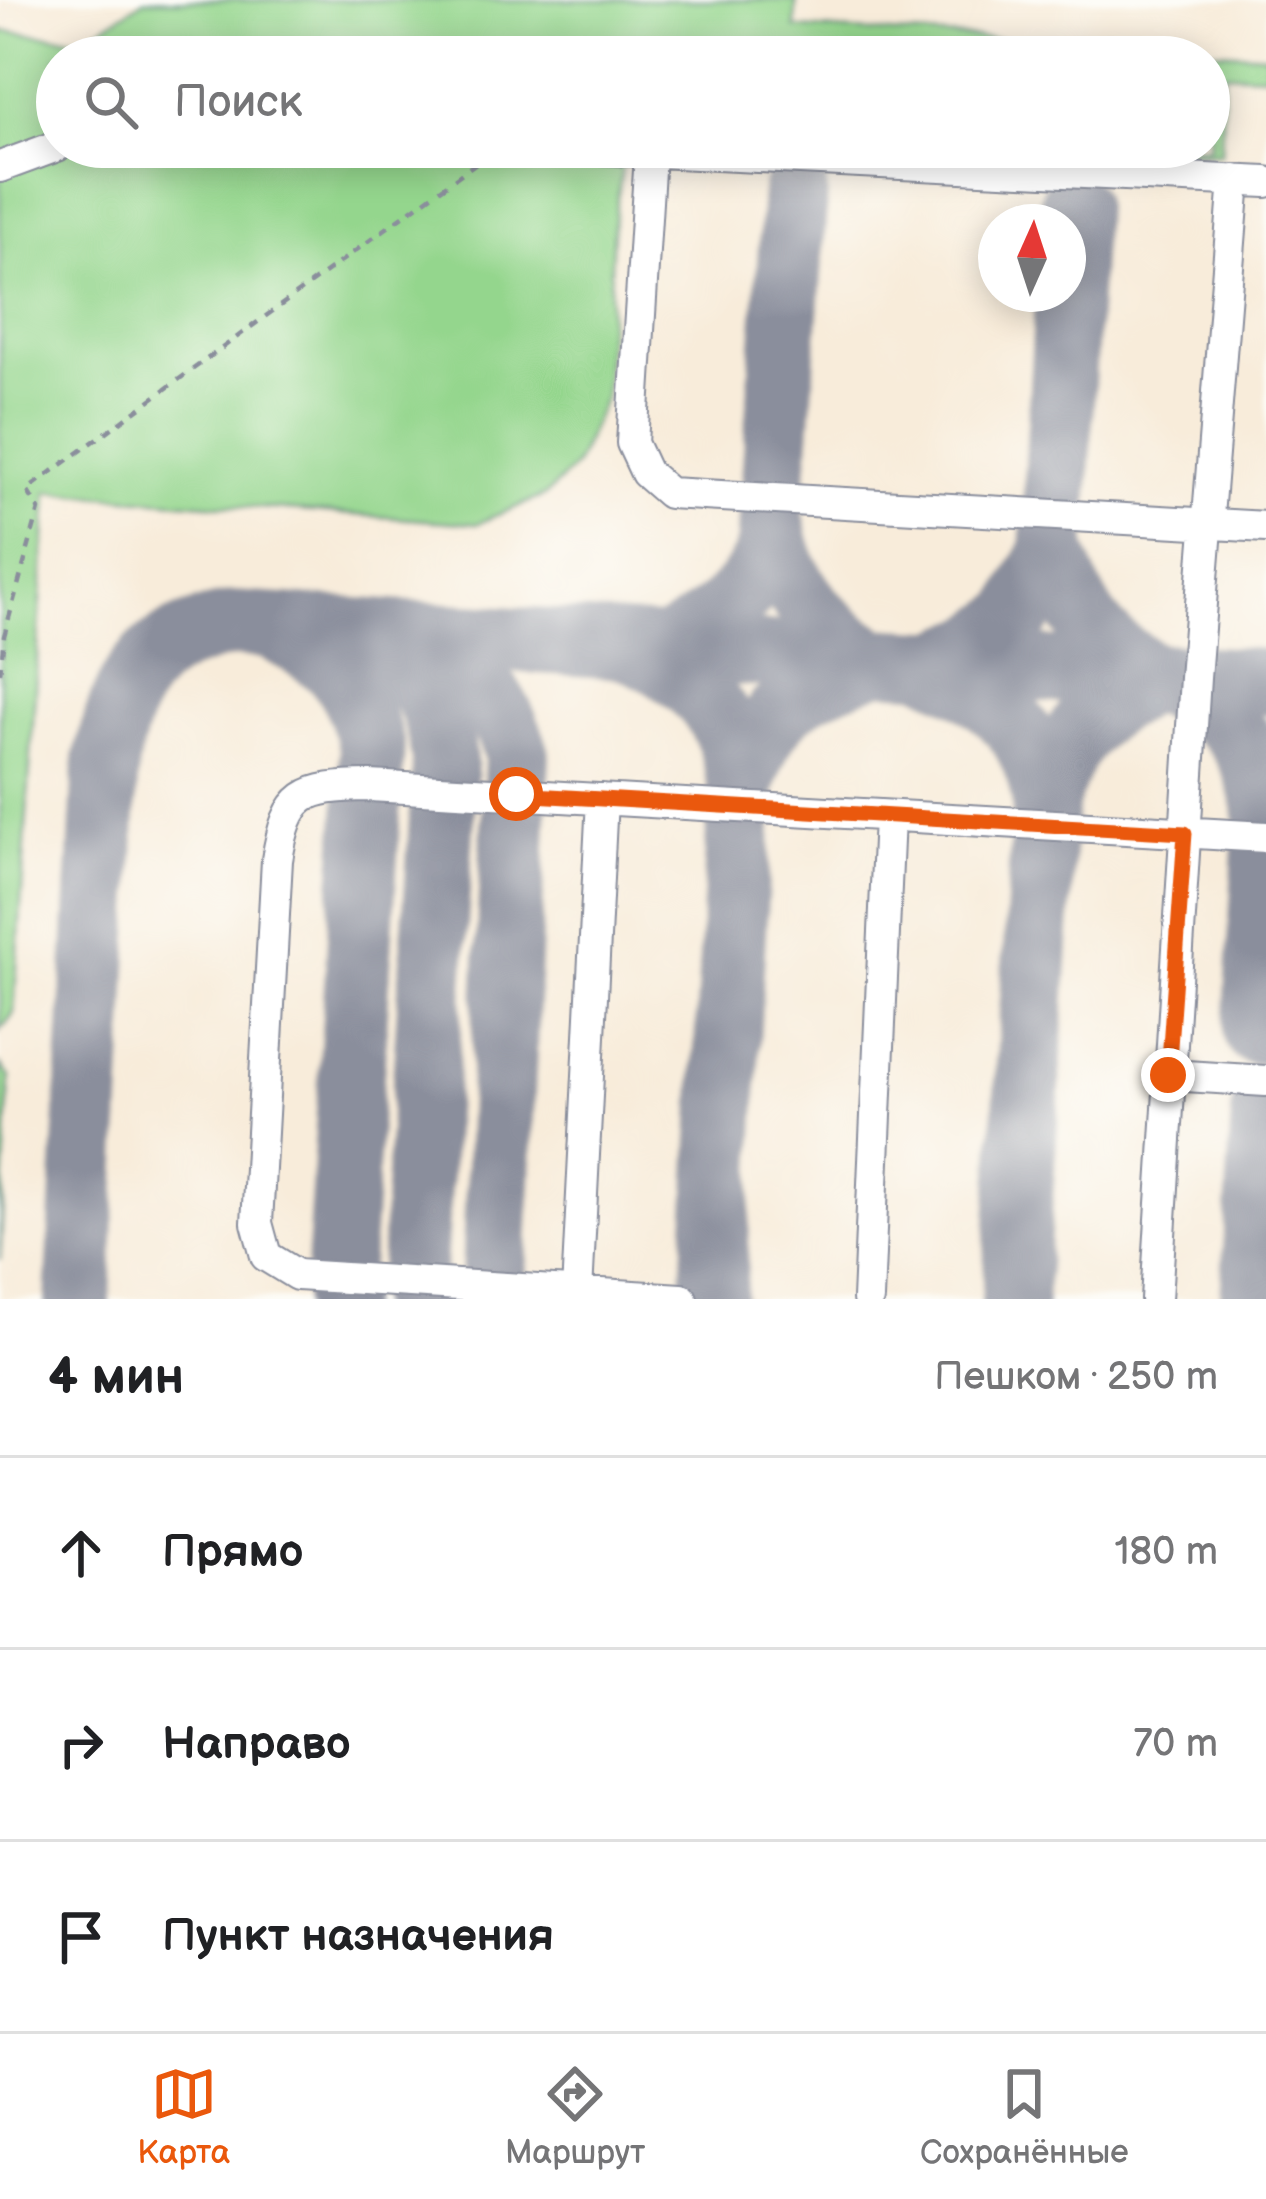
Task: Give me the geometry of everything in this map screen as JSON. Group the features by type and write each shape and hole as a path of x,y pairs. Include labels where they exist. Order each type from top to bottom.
{"lane":[{"path":"0,167 36,154"},
{"path":"649,168 632,442 656,484 683,496 1266,527"},
{"path":"961,168 1250,181 1206,525 1156,1299"},
{"path":"682,1299 297,1275 266,1256 257,1223 277,860 292,805 326,786 1266,837"},
{"path":"577,1293 602,799"},
{"path":"868,1299 889,817"},
{"path":"1168,1075 1266,1081"}],"path":[{"path":"0,673 4,636 38,510 27,490 469,168"}],"green space":[{"path":"144,0 796,0 795,28 940,36 89,36"},
{"path":"0,31 52,36 36,36 36,168 622,168 613,228 605,397 575,466 546,495 476,524 48,492 14,1013 0,1031"},
{"path":"1230,52 1266,54 1266,75 1230,73"},
{"path":"0,1065 10,1077 0,1260"}],"taxiway":[{"path":"666,649 713,619 741,594 769,547 795,192"},
{"path":"938,663 981,645 1019,616 1053,550 1066,312"},
{"path":"774,529 787,571 809,607 875,661"},
{"path":"1053,550 1074,601 1098,635 1229,726 1258,776 1266,812"},
{"path":"78,1299 106,760 131,684 159,653 179,641 234,624 1266,682"},
{"path":"279,632 316,653 342,677 359,707 372,747 337,1299"},
{"path":"347,636 391,659 420,686 437,722 445,770 411,1299"},
{"path":"423,636 456,660 493,701 517,756 493,1299"},
{"path":"634,650 677,674 709,704 730,743 741,791 713,1299"},
{"path":"741,791 759,741 785,707 821,683 870,663"},
{"path":"931,667 975,690 1009,719 1033,756 1045,805 1014,1299"},
{"path":"1045,805 1062,759 1085,726 1158,676"},
{"path":"1256,1032 1266,842"},
{"path":"1253,1299 1264,1109"}],"route":[{"path":"516,794 1185,833 1168,1075"}]}
